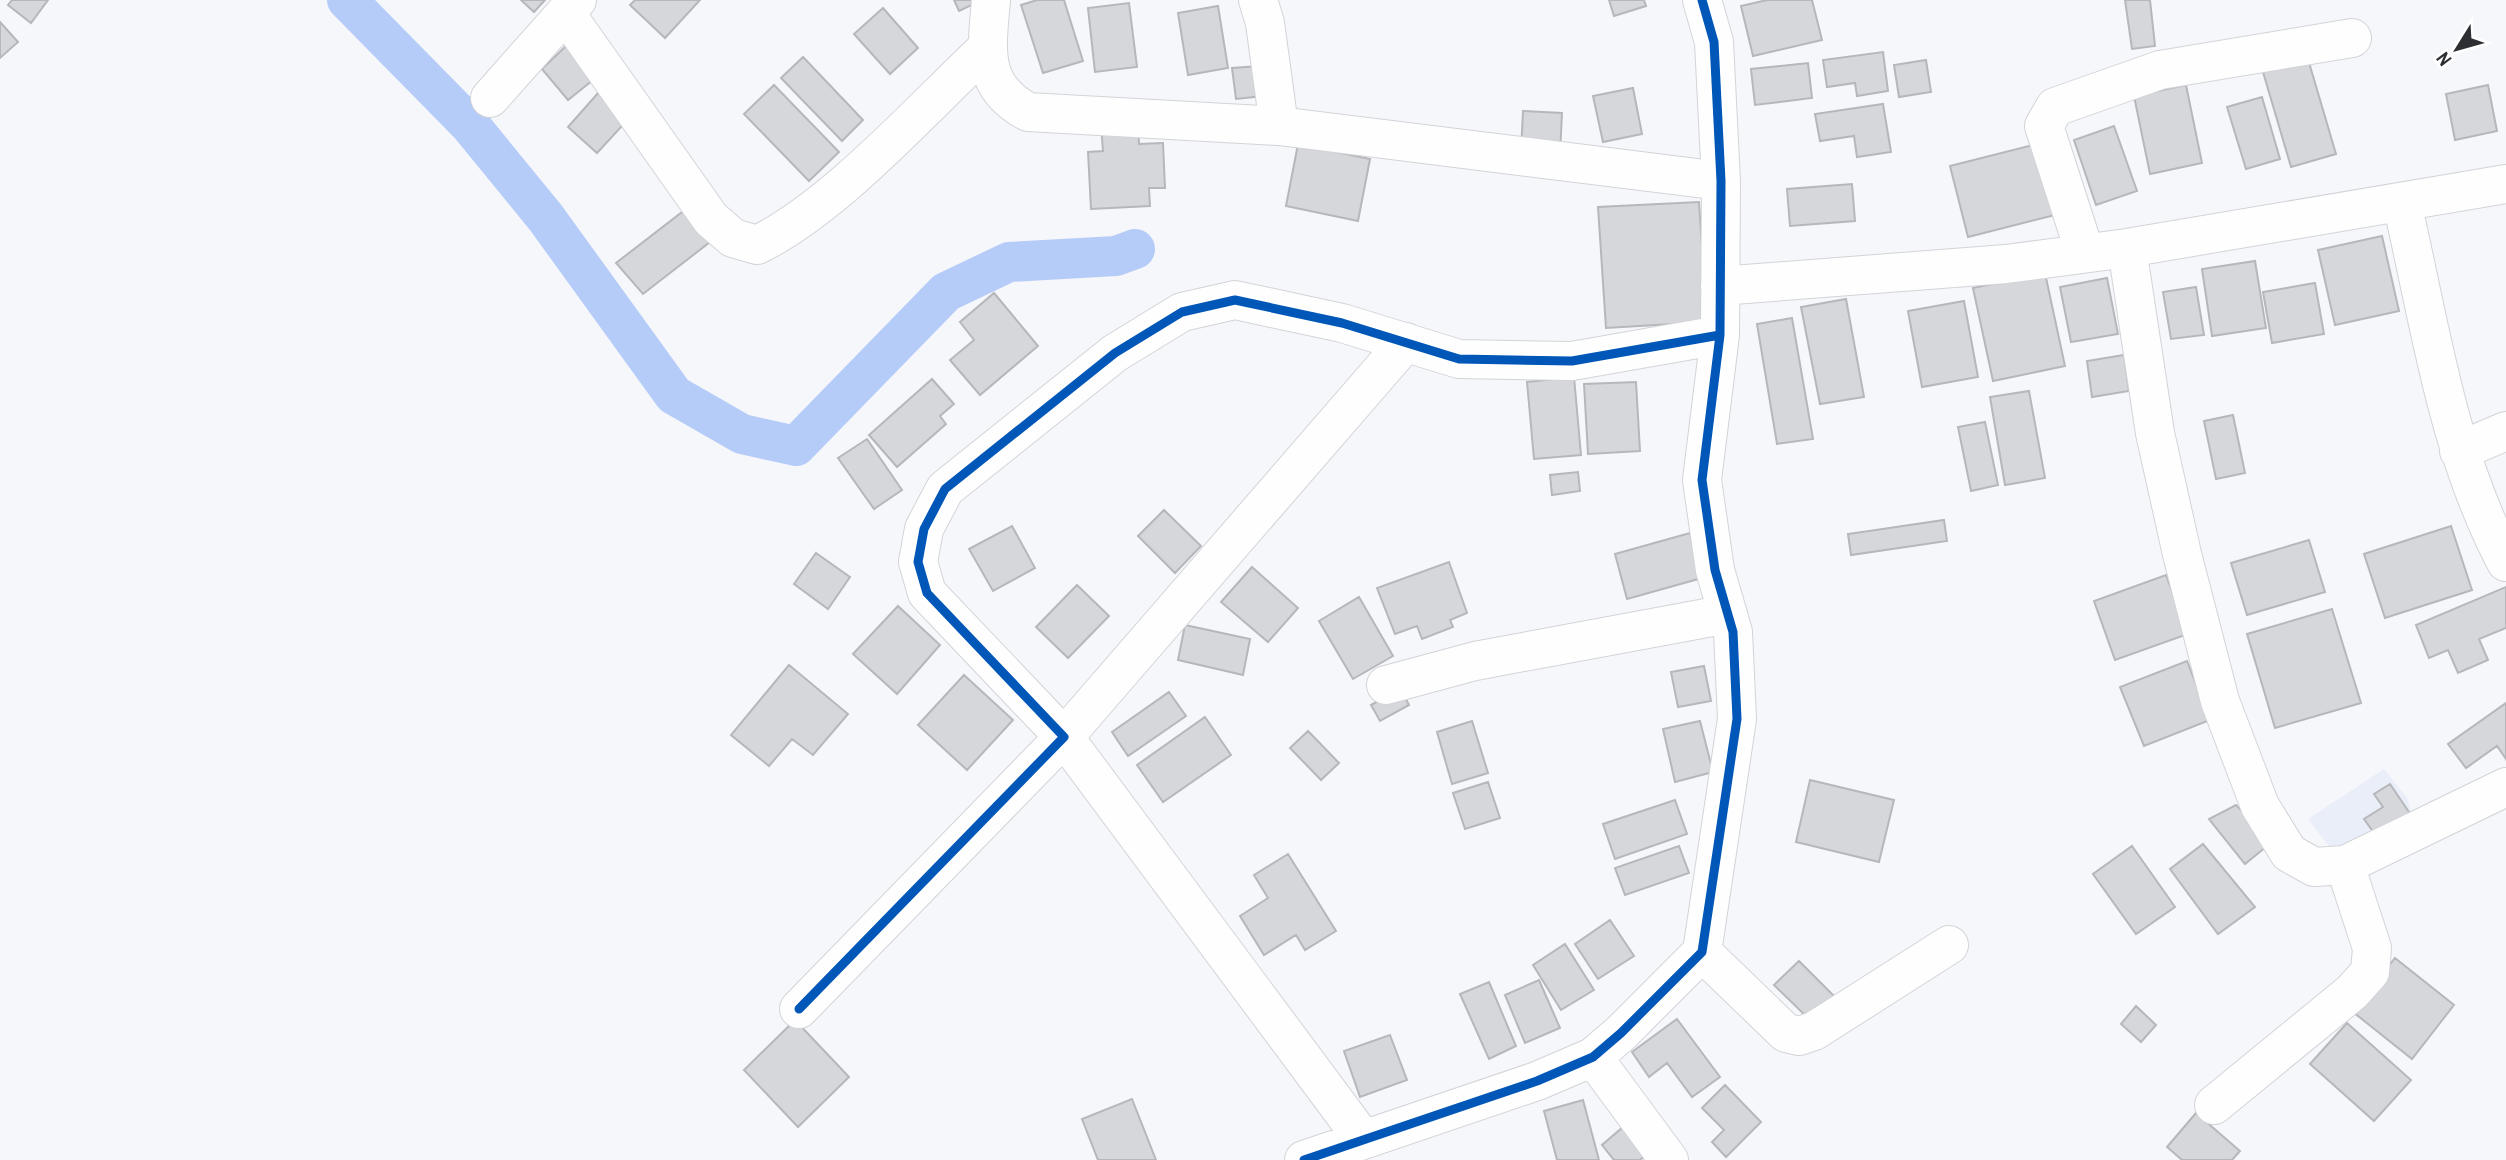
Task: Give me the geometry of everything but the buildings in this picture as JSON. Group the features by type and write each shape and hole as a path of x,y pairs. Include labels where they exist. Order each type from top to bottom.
{"street":[{"path":"991,0 986,48 994,80 1008,102 1028,112 1279,126 1721,181"},
{"path":"1258,0 1265,23 1279,126"},
{"path":"1304,1160 1537,1081 1593,1057 1621,1033 1702,952 1737,719 1733,632 1715,570 1702,480 1720,335 1721,181 1714,42 1702,0"},
{"path":"490,98 571,7 711,219 733,238 757,244 797,222 863,165 986,48"},
{"path":"2085,253 2044,126 2055,107 2160,70 2352,38"},
{"path":"1720,286 1979,267 2127,248 2506,184"},
{"path":"2402,203 2459,451 2487,526 2506,562"},
{"path":"2127,248 2155,433 2182,554 2220,701 2260,806 2289,853 2314,867 2345,865 2506,787"},
{"path":"1363,1139 1064,737 927,593 918,562 923,529 945,489 1115,353 1182,312 1235,300 1342,323 1460,359 1572,362 1720,335"},
{"path":"799,1009 1064,737 1406,342"},
{"path":"2459,451 2506,431"},
{"path":"1387,685 1475,661 1728,614"},
{"path":"2214,1105 2352,992 2370,972 2372,948 2345,865"},
{"path":"1702,952 1786,1033 1799,1036 1849,1009 1949,945"},
{"path":"1593,1057 1669,1160"}],"shaded area":[{"path":"2384,769 2407,798 2415,823 2338,858 2308,819"}],"waterway":[{"path":"347,0 470,125 546,218 674,395 742,434 796,446 946,292 1009,262 1116,256 1135,249"}],"cycle path":[{"path":"1304,1160 1537,1081 1593,1057 1621,1033 1702,952 1737,719 1733,632 1715,570 1702,480 1720,335 1721,181 1714,42 1702,0"},
{"path":"799,1009 1064,737 927,593 918,562 924,529 945,489 1115,353 1182,312 1235,300 1342,323 1459,359 1572,361 1720,335"}]}
